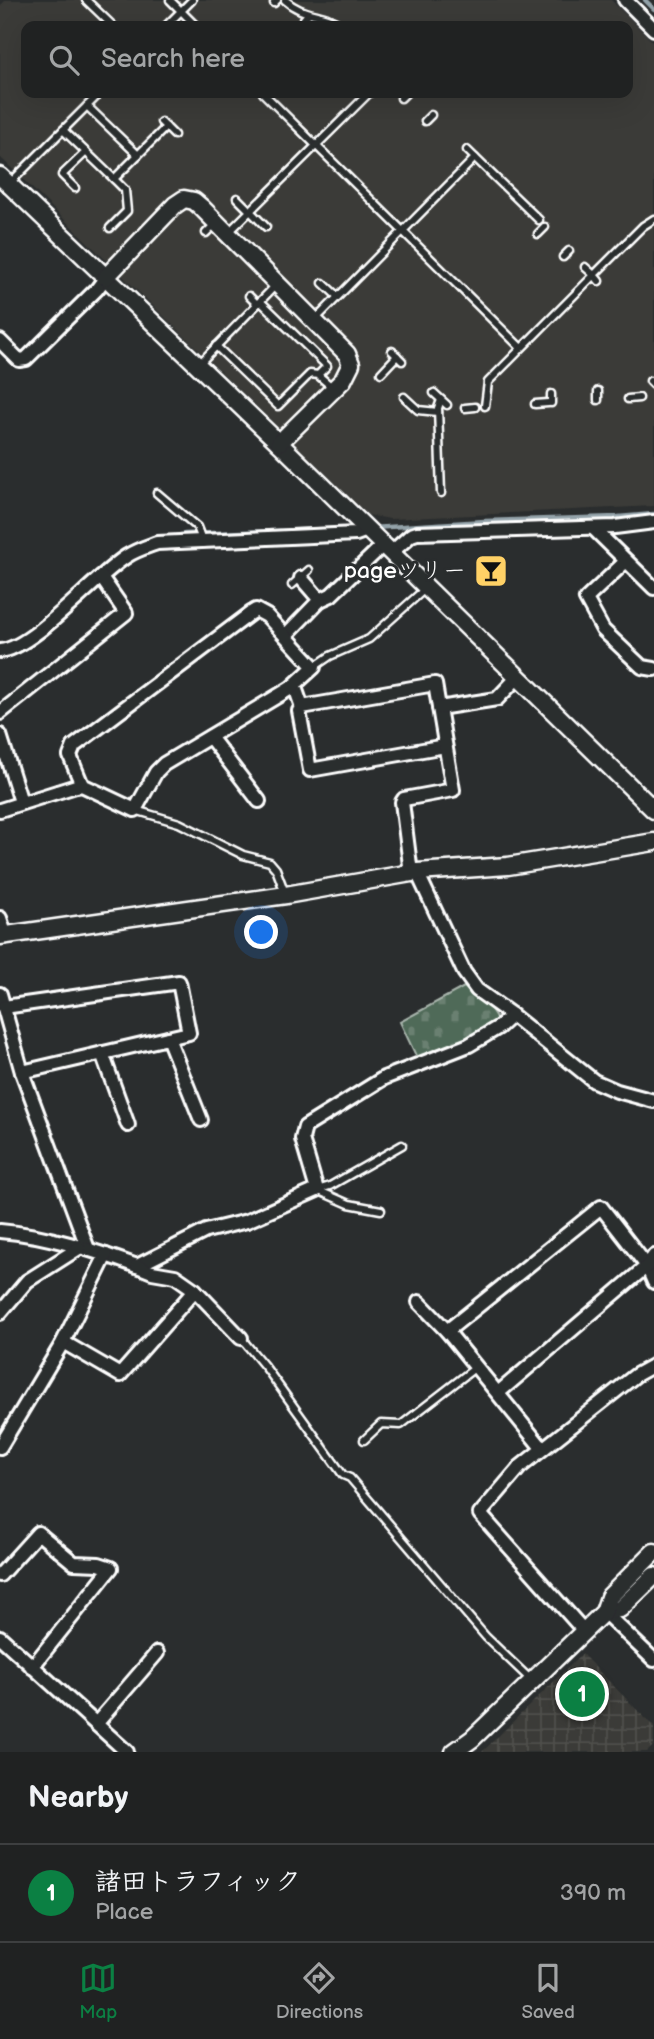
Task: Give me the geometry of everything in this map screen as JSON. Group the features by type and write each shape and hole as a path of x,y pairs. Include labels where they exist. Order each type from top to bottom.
{"street":[{"path":"625,0 654,29"},
{"path":"4,180 279,443 654,810"},
{"path":"0,341 19,360 26,359 97,289 175,205 184,199 194,201 216,230 277,284 347,354 351,364 334,390 279,443"},
{"path":"286,635 320,600 331,595 387,549 411,535 593,528 654,522"},
{"path":"593,528 654,588"},
{"path":"0,651 16,647 127,556 157,543 356,534 367,530"},
{"path":"626,561 586,599 603,630 642,667 654,669"},
{"path":"0,713 126,613 101,577"},
{"path":"301,578 320,600"},
{"path":"0,810 82,785 135,810 160,767 291,688 314,667 286,635 262,612 256,610 74,746 70,756 82,785"},
{"path":"439,708 497,699 517,678"},
{"path":"302,707 435,684 453,790 404,799 402,802 414,873 464,972 477,990 594,1082 654,1101"},
{"path":"291,688 296,690 302,707 299,711 310,770 445,746"},
{"path":"0,735 21,802"},
{"path":"210,737 259,801"},
{"path":"0,918 3,935 286,895 414,873 508,866 654,842"},
{"path":"4,1007 179,982 189,1033 22,1072"},
{"path":"0,994 22,1072 84,1249"},
{"path":"137,1266 206,1231 247,1221 317,1190 302,1139 305,1127 384,1078 469,1045 499,1027 512,1015"},
{"path":"169,1038 201,1120"},
{"path":"102,1053 128,1125"},
{"path":"447,1331 601,1207 650,1261 654,1282"},
{"path":"0,1231 30,1234 106,1255 152,1272 175,1276 195,1290 241,1338"},
{"path":"0,1313 27,1281 84,1249"},
{"path":"0,1447 63,1342 106,1255"},
{"path":"498,1393 650,1261"},
{"path":"63,1342 120,1375 195,1290"},
{"path":"419,1302 447,1331 542,1448"},
{"path":"584,1631 480,1514 520,1466 636,1375 654,1365"},
{"path":"0,1576 38,1533 74,1563 99,1564 111,1568 32,1667"},
{"path":"454,1752 472,1739 604,1612 609,1597 654,1552"},
{"path":"604,1612 620,1609 654,1576"},
{"path":"604,1612 654,1660"},
{"path":"0,1637 127,1752"},
{"path":"96,1724 157,1653"}],"lane":[{"path":"86,0 108,21"},
{"path":"170,0 191,21"},
{"path":"171,21 192,0"},
{"path":"285,0 295,9 333,21"},
{"path":"302,21 308,14"},
{"path":"4,180 63,130 95,98"},
{"path":"268,98 520,348"},
{"path":"216,230 251,211 364,98"},
{"path":"87,106 138,155"},
{"path":"425,121 431,115"},
{"path":"114,179 164,124 174,135"},
{"path":"63,130 125,190 128,211 110,228"},
{"path":"467,150 539,220"},
{"path":"75,188 62,176 86,152"},
{"path":"314,321 475,158"},
{"path":"486,183 493,176"},
{"path":"237,198 266,227"},
{"path":"514,210 521,203"},
{"path":"485,406 488,382 569,300 596,278 624,245 652,222"},
{"path":"538,234 545,227"},
{"path":"624,245 631,251"},
{"path":"563,257 569,251"},
{"path":"585,267 596,278"},
{"path":"323,283 337,296"},
{"path":"198,365 277,284"},
{"path":"216,346 278,406 310,374 318,374 327,366 249,296"},
{"path":"569,300 575,306"},
{"path":"545,324 551,330"},
{"path":"217,331 224,338"},
{"path":"381,373 397,356"},
{"path":"318,374 334,390"},
{"path":"598,391 598,400"},
{"path":"434,393 444,402 438,412 440,493"},
{"path":"535,404 550,403 551,394"},
{"path":"404,397 418,410 438,412"},
{"path":"628,399 639,398"},
{"path":"465,408 475,407"},
{"path":"157,493 197,527 202,540"},
{"path":"314,667 330,656 369,639 426,587"},
{"path":"135,810 179,823 243,855 270,862 276,869 286,895"},
{"path":"317,1190 330,1186 402,1145"},
{"path":"317,1190 349,1204 382,1210"},
{"path":"241,1338 267,1368 343,1475 350,1478 486,1637 532,1682"},
{"path":"364,1440 381,1424 401,1425 476,1367"}],"shaded area":[{"path":"6,0 611,0 632,21 21,21 21,98 633,98 633,22 654,43 654,506 390,519 368,515 0,157 0,6"},
{"path":"582,1654 654,1727 654,1745 647,1752 482,1752"}],"green space":[{"path":"464,987 490,1008 499,1022 471,1041 418,1060 400,1022"}],"waterway":[{"path":"645,0 654,9"},
{"path":"372,528 654,514"},
{"path":"166,538 185,534 360,528"},
{"path":"0,657 15,653"}],"place":[{"name":"pageツリー","path":"491,571"},
{"name":"諸田トラフィック","path":"582,1694"}]}
